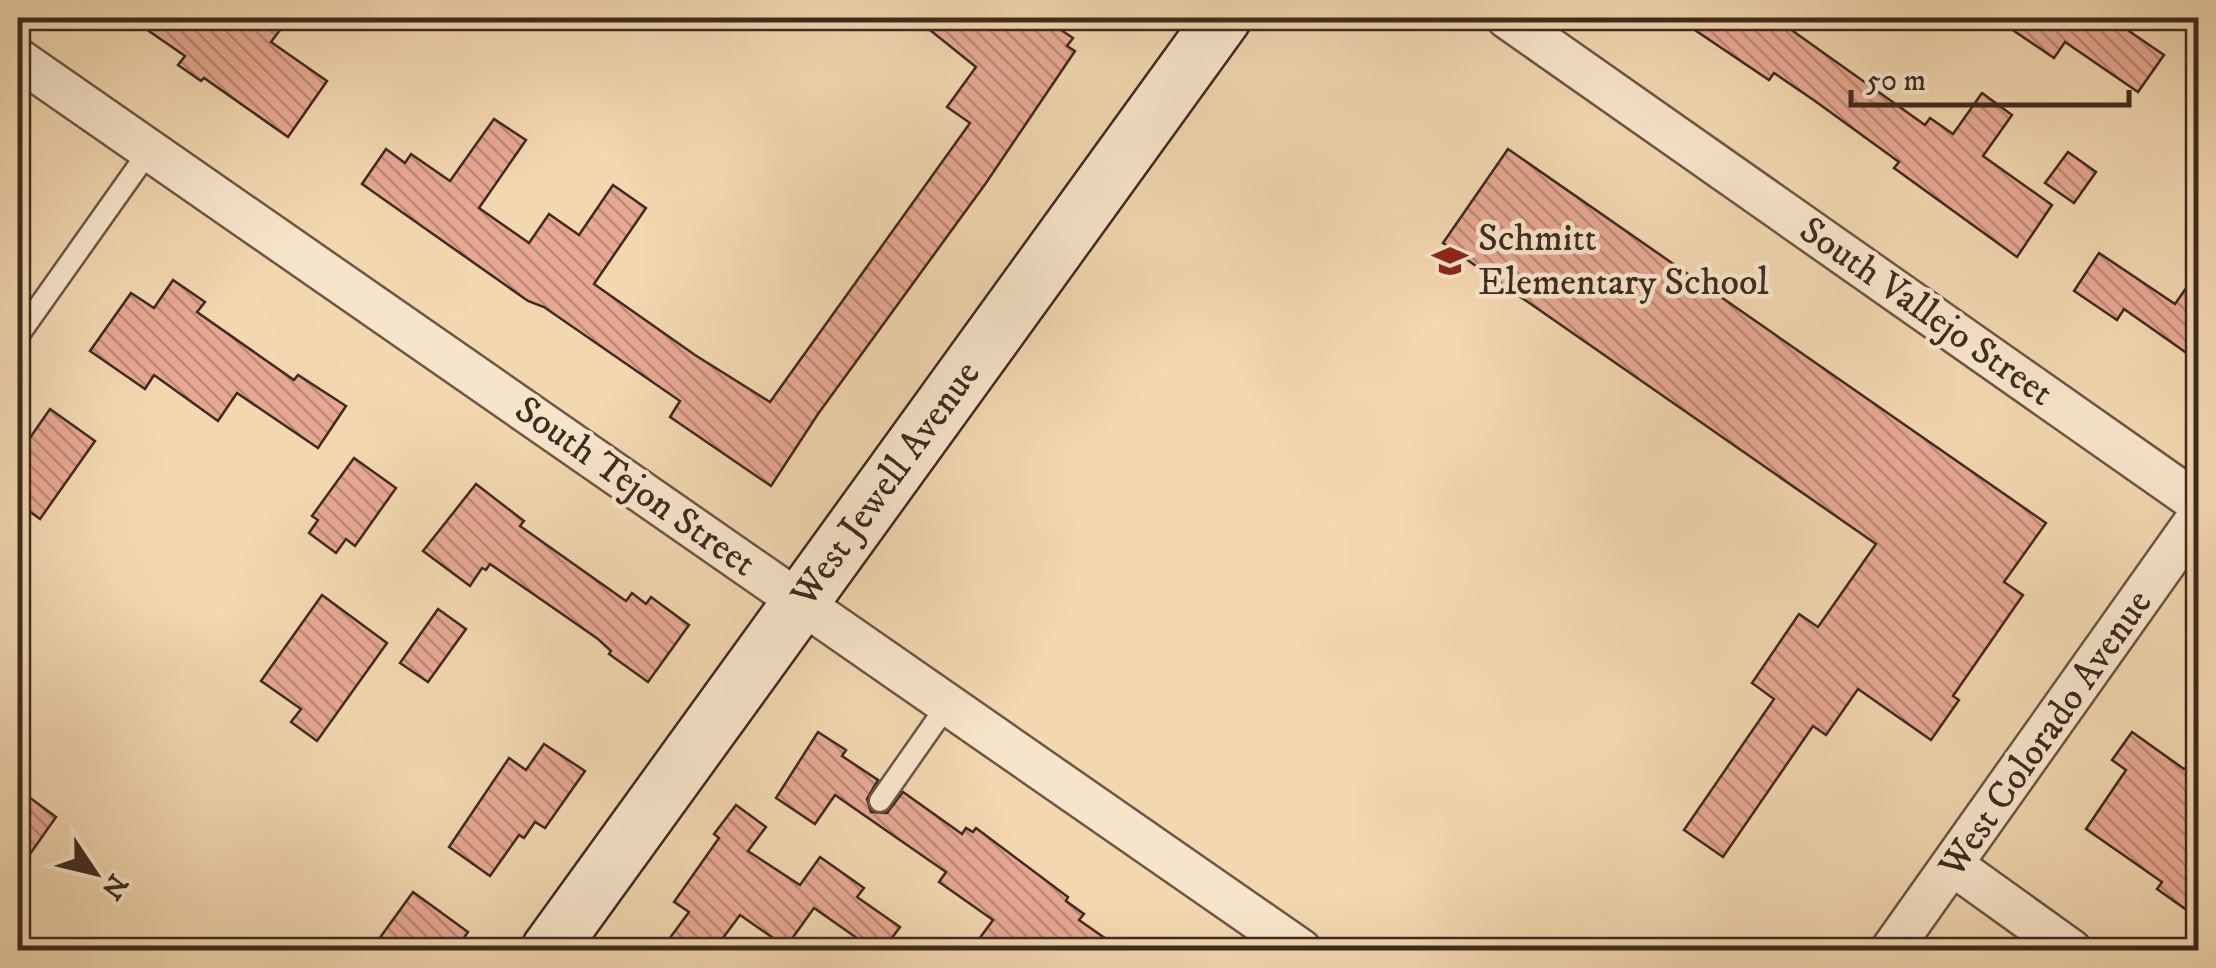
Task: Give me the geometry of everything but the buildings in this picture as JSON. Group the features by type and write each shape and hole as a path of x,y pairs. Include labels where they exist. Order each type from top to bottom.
{"street":[{"name":"West Jewell Avenue","path":"549,950 1223,18"},
{"name":"South Vallejo Street","path":"1506,18 2198,504"},
{"name":"South Tejon Street","path":"18,60 1302,950"},
{"name":"West Colorado Avenue","path":"1892,950 2198,517"},
{"path":"1954,866 2071,950"}],"lane":[{"path":"18,336 150,150"},
{"path":"880,801 948,704"}],"place":[{"name":"Schmitt Elementary School","path":"1450,261"}]}
